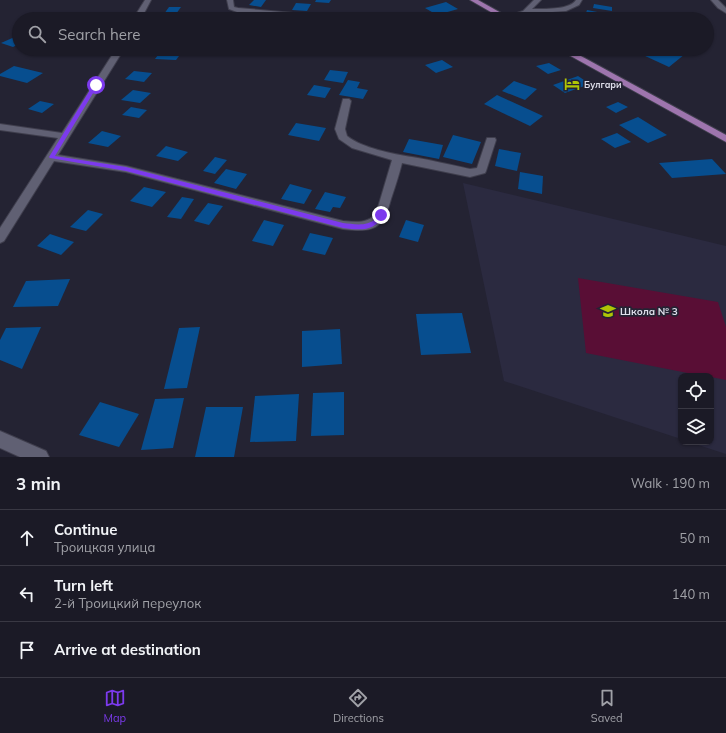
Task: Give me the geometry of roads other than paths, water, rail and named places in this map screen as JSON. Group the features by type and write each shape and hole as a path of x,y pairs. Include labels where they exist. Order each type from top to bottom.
{"main road":[{"path":"473,0 496,12"},
{"path":"575,56 726,139"}],"street":[{"path":"141,12 148,0"},
{"path":"230,0 231,8 260,12"},
{"path":"525,12 538,0"},
{"path":"525,12 566,9 577,4 579,0"},
{"path":"714,0 726,11"},
{"path":"0,238 115,56"},
{"path":"346,101 340,129 342,136 348,142 356,146 388,154 398,159 411,160 470,173 481,171 491,140"},
{"path":"0,127 64,136"},
{"path":"52,157 126,169 343,225 357,227 368,226 377,222 381,215 398,159"},
{"path":"0,439 40,457"}],"place":[{"name":"Булгари","path":"572,84"},
{"name":"Школа № 3","path":"608,311"}]}
